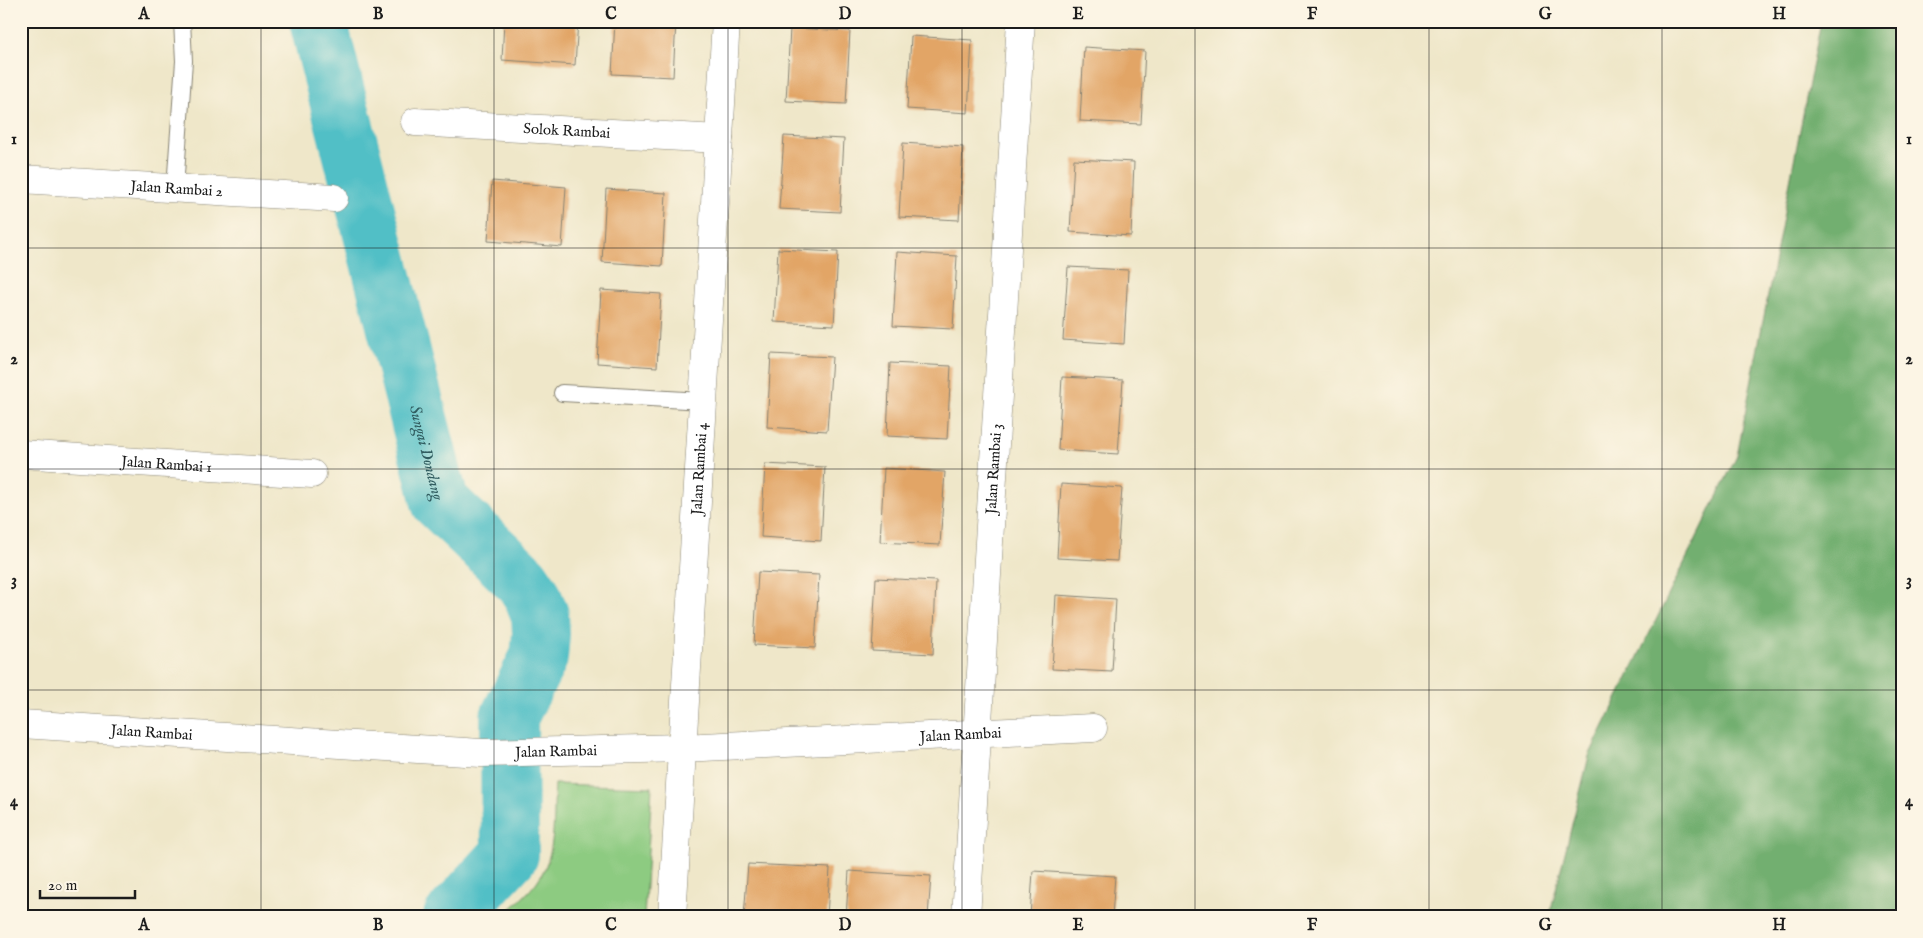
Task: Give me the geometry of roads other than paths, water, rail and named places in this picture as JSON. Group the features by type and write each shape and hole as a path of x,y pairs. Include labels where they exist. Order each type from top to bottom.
{"street":[{"name":"Jalan Rambai 4","path":"672,917 726,21"},
{"name":"Jalan Rambai 3","path":"966,917 1021,21"},
{"name":"Solok Rambai","path":"415,122 719,139"},
{"name":"Jalan Rambai 2","path":"21,178 334,198"},
{"name":"Jalan Rambai 1","path":"21,454 312,474"},
{"name":"Jalan Rambai","path":"21,724 482,753 682,748 977,732 1092,728"}],"lane":[{"path":"175,188 184,61 182,21"},
{"path":"562,393 703,401"}],"waterway":[{"name":"Sungai Dondang","path":"318,21 440,502 522,580 532,595 540,615 539,657 509,717 510,854 452,917"}]}
